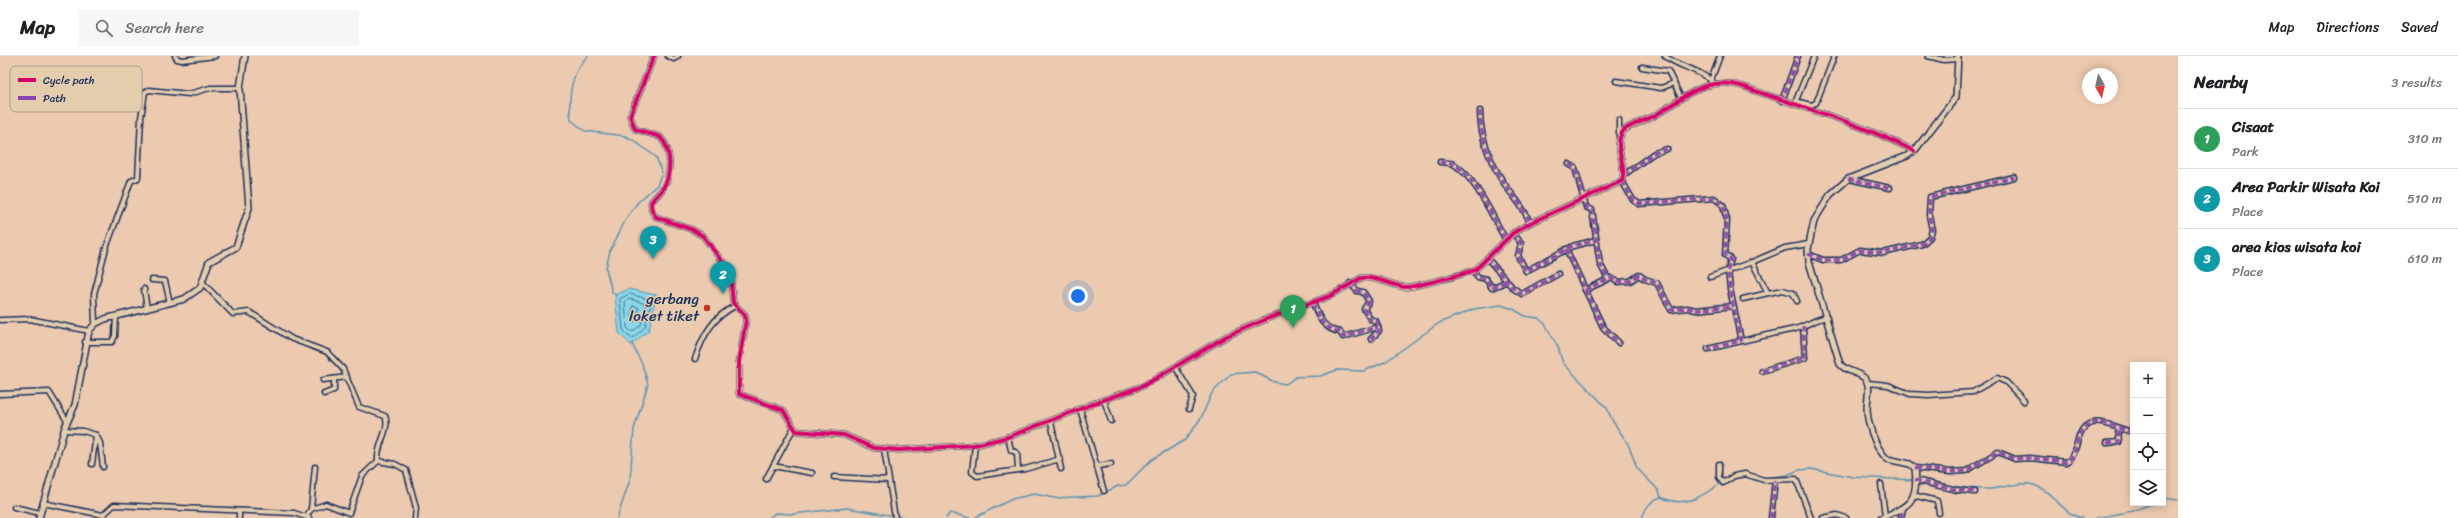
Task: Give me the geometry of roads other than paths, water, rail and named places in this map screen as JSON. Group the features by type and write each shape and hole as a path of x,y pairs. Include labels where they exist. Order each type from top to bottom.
{"street":[{"path":"176,56 178,60 215,56"},
{"path":"14,508 40,515 58,459 67,421 75,405 85,342 89,331 95,324 116,316 184,299 197,291 203,283 209,262 235,249 249,208 240,88 245,56"},
{"path":"654,56 630,118 635,128 660,137 668,152 669,162 664,186 651,203 652,211 656,217 693,230 703,236 730,272 732,300 735,306 745,315 746,322 739,362 739,394 783,410 793,429 800,432 844,435 874,448 884,449 911,450 975,445 1008,437 1051,422 1080,409 1144,386 1227,336 1276,315 1313,303 1338,292 1350,283 1365,277 1412,288 1473,271 1513,233 1530,223 1622,181 1624,175 1619,137 1619,120"},
{"path":"668,56 674,59 678,56"},
{"path":"1665,56 1675,63 1699,71 1712,81 1732,84 1782,101 1810,105 1816,103 1834,57"},
{"path":"1619,137 1628,127 1649,119 1681,98 1712,81 1720,56"},
{"path":"1782,101 1798,56"},
{"path":"1794,103 1814,56"},
{"path":"1928,56 1944,60 1958,58 1956,97 1914,151 1848,179 1835,190 1822,207 1814,221 1809,244 1808,254 1811,270 1827,317 1840,364 1848,371 1864,378 1868,383 1869,423 1881,452 1890,460 1910,464 1915,468 1950,472 1966,470 2000,452 2015,459 2030,458 2066,462 2074,456 2078,435 2091,424 2102,423 2130,431"},
{"path":"1642,67 1668,71 1681,98"},
{"path":"1616,81 1660,88 1674,83"},
{"path":"142,112 145,92 149,90 192,93 210,88 240,88"},
{"path":"1794,103 1889,139 1914,151"},
{"path":"1480,111 1480,127 1491,162 1509,190 1526,212 1530,223"},
{"path":"95,324 94,294 106,248 131,181 138,178 142,112"},
{"path":"1624,175 1654,153 1666,149"},
{"path":"1440,162 1455,164 1463,171 1475,186 1506,240"},
{"path":"1569,164 1575,168 1582,200 1586,207 1592,210 1600,264 1608,279"},
{"path":"1808,254 1823,260 1841,260 1860,250 1882,254 1922,244 1930,237 1932,230 1929,215 1930,197 2014,177"},
{"path":"1848,179 1890,188"},
{"path":"1622,181 1633,200 1639,204 1714,198 1719,200 1726,212 1725,254 1731,259 1728,270 1733,306 1741,341"},
{"path":"1513,233 1521,244 1518,256 1526,271 1566,249 1596,240"},
{"path":"1710,277 1785,248 1809,244"},
{"path":"1566,249 1603,328 1619,343"},
{"path":"1487,258 1519,293 1524,294 1558,274"},
{"path":"1752,262 1768,293"},
{"path":"1473,271 1478,276 1486,279 1492,288 1507,281"},
{"path":"1585,290 1608,279 1614,278 1618,282 1630,281 1639,275 1645,279 1656,281 1671,310 1687,308 1696,310 1733,306"},
{"path":"152,280 166,281 170,303"},
{"path":"203,283 233,314 249,312 292,339 327,352 334,362 342,367 359,406 363,410 382,414 386,420 386,430 378,451 378,461 362,476 349,513 326,504 311,509"},
{"path":"1350,283 1357,291 1363,292 1368,300 1364,309 1370,319 1376,321 1379,334 1371,339"},
{"path":"144,289 147,309"},
{"path":"1743,299 1785,290 1793,293 1797,301"},
{"path":"1313,303 1320,322 1334,332 1340,332 1343,336 1378,327"},
{"path":"695,359 702,340 717,316 735,306"},
{"path":"85,342 112,342 115,336 116,316"},
{"path":"1708,349 1803,326 1817,319 1827,317"},
{"path":"0,320 30,319 89,331"},
{"path":"1762,371 1806,358 1803,326"},
{"path":"1176,368 1193,396 1189,409"},
{"path":"323,380 347,377"},
{"path":"1868,383 1888,385 1910,394 1928,396 1973,392 1997,378 2006,382 2024,401"},
{"path":"324,394 334,390 334,379"},
{"path":"0,394 18,395 49,392 67,421"},
{"path":"1104,400 1111,421"},
{"path":"1080,409 1098,466 1104,491"},
{"path":"1051,422 1061,469"},
{"path":"2107,443 2119,442 2118,428"},
{"path":"766,479 793,429"},
{"path":"65,430 83,431 96,435 100,443 104,467"},
{"path":"92,464 96,435"},
{"path":"1008,437 1011,450 1016,453 1018,470"},
{"path":"975,445 973,474 1018,470 1060,459"},
{"path":"884,449 895,518"},
{"path":"378,461 395,464 406,470 416,508 415,518"},
{"path":"1098,466 1111,464"},
{"path":"1719,464 1719,476 1723,483 1734,476 1741,474 1752,475 1764,480 1791,478 1797,480 1811,518"},
{"path":"773,466 812,473"},
{"path":"43,504 103,515 114,505 294,513 308,517 311,509 315,467"},
{"path":"1881,484 1883,517 1903,509 1910,503 1913,495 1915,468"},
{"path":"834,477 888,480"},
{"path":"1771,518 1775,480"},
{"path":"1915,480 1957,490 1975,492"},
{"path":"1913,495 1938,502 1939,513"},
{"path":"1901,518 1903,509"},
{"path":"239,511 239,518"},
{"path":"1823,518 1837,515 1846,518"}],"water":[{"path":"629,289 656,295 649,330 631,345 619,333 615,295"}],"waterway":[{"path":"588,56 577,70 574,78 570,94 571,120 585,131 625,136 633,140 656,157 662,173 657,185 638,202 627,217 610,251 606,268 612,292 616,295"},
{"path":"974,518 1012,499 1034,494 1054,498 1098,496 1118,486 1126,485 1151,460 1185,440 1201,418 1212,393 1231,374 1255,372 1274,382 1286,384 1296,377 1320,376 1337,370 1364,371 1385,362 1439,323 1474,309 1501,305 1513,309 1525,316 1538,318 1545,324 1558,347 1563,363 1607,408 1612,420 1628,444 1637,468 1659,491 1661,497"},
{"path":"617,518 630,480 634,429 648,384 642,364 632,344"},
{"path":"1747,473 1766,478 1787,475 1799,470 1811,469 1853,477 1914,480"},
{"path":"1732,475 1742,473"},
{"path":"1642,518 1645,511 1654,500 1661,497 1678,502 1686,501 1701,496 1722,482"},
{"path":"1941,484 1985,489 2024,484 2034,485 2047,492 2069,512 2082,518"},
{"path":"2166,498 2178,500"},
{"path":"2096,518 2133,511 2146,506"},
{"path":"769,518 775,513 792,514 847,508 907,518"},
{"path":"946,518 950,513 970,518"}],"place":[{"name":"area kios wisata koi","path":"653,259"},
{"name":"Area Parkir Wisata Koi","path":"723,294"},
{"name":"gerbang loket tiket","path":"707,308"},
{"name":"Cisaat","path":"1293,328"}]}
